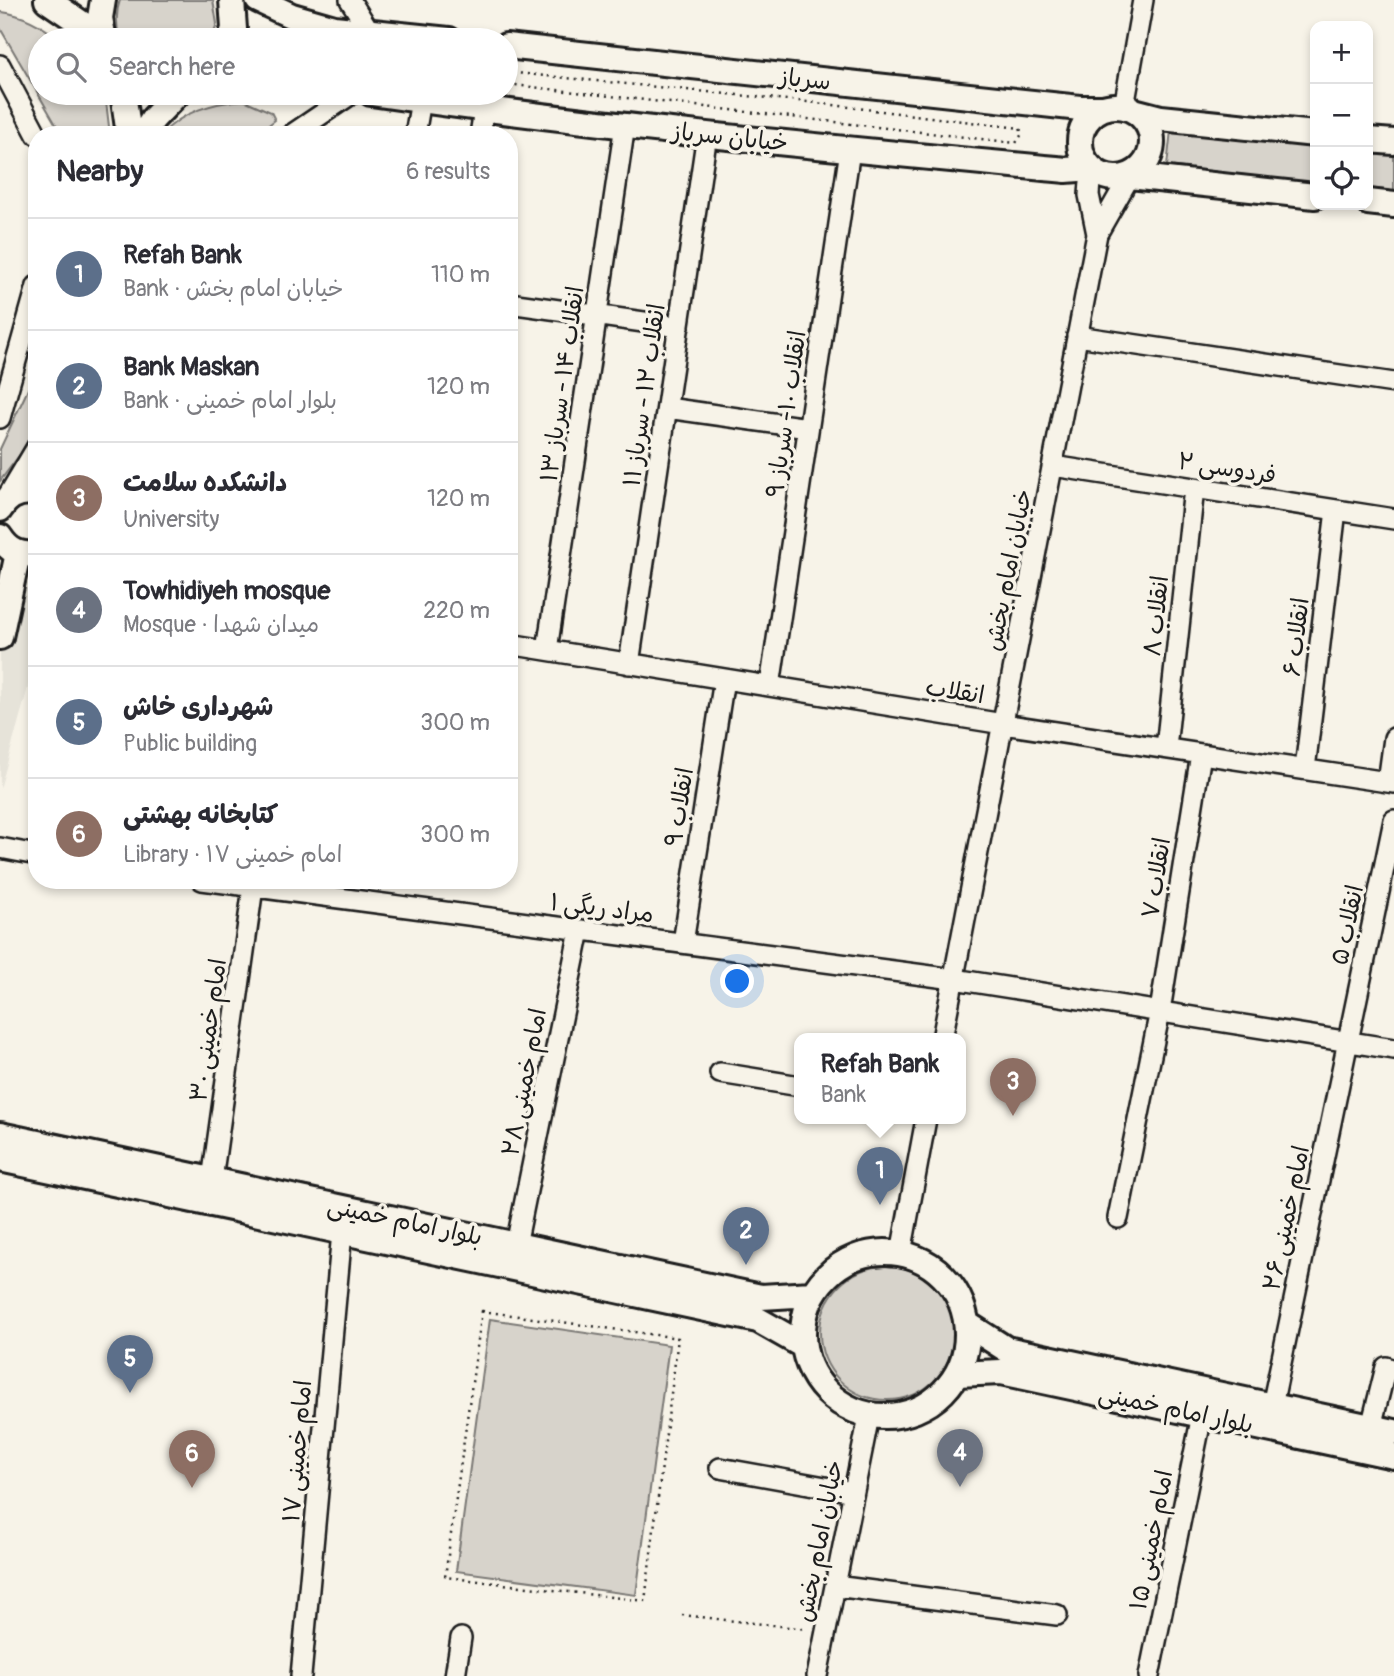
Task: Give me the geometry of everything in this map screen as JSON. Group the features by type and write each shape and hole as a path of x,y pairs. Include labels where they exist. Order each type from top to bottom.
{"main road":[{"path":"47,0 88,28"},
{"path":"102,28 100,18 103,0"},
{"path":"232,0 234,28"},
{"path":"258,0 292,16 341,28"},
{"name":"سرباز","path":"518,48 1040,104 1121,109 1161,118 1310,133"},
{"path":"125,105 128,126"},
{"path":"149,126 166,105"},
{"name":"خیابان سرباز","path":"452,105 850,150 1066,170 1091,168"},
{"path":"1130,176 1140,170 1151,150 1152,139 1143,118 1121,109 1089,118 1082,128 1079,141 1081,153 1091,168 1107,178 1130,176 1310,195"},
{"path":"1373,140 1394,142"},
{"path":"1373,203 1394,205"},
{"path":"1,506 18,493 28,492"},
{"path":"0,637 19,549"},
{"name":"بلوار امام خمینی","path":"0,1135 761,1297 812,1294"},
{"name":"بلوار امام خمینی","path":"0,1158 758,1320 802,1345"},
{"path":"875,1252 901,1253 925,1262 946,1278 960,1299 967,1324 966,1350 957,1374 941,1395 920,1409 895,1417 869,1416 844,1407 824,1391 809,1370 802,1345 803,1319 812,1294 828,1274 850,1259 875,1252"},
{"name":"بلوار امام خمینی","path":"967,1324 1006,1349 1383,1429"},
{"name":"بلوار امام خمینی","path":"957,1374 1001,1372 1394,1456"}],"street":[{"path":"350,0 368,28"},
{"path":"1121,109 1143,0"},
{"path":"0,65 32,126"},
{"path":"304,126 336,105"},
{"path":"417,126 420,105"},
{"path":"481,126 484,110"},
{"name":"انقلاب ۱۴ - سرباز ۱۳","path":"547,650 625,125"},
{"name":"انقلاب ۱۲ - سرباز ۱۱","path":"629,664 707,134"},
{"name":"انقلاب ۱۰- سرباز ۹","path":"770,686 850,150"},
{"path":"1091,168 1089,195 1097,234"},
{"path":"1097,234 1130,176"},
{"name":"خیابان امام بخش","path":"943,1033 1097,234"},
{"path":"518,304 678,327"},
{"path":"0,418 28,318"},
{"path":"1077,336 1394,383"},
{"path":"667,408 808,428"},
{"path":"1,506 28,462"},
{"name":"فردوسی ۲","path":"1053,466 1394,519"},
{"name":"انقلاب ۸","path":"1166,748 1194,488"},
{"name":"انقلاب ۶","path":"1305,769 1336,510"},
{"name":"انقلاب","path":"518,645 1003,724 1391,782"},
{"name":"انقلاب ۹","path":"683,943 724,679"},
{"path":"1391,782 1394,738"},
{"name":"انقلاب ۷","path":"1118,1218 1160,1011 1201,754"},
{"name":"انقلاب ۵","path":"1348,1041 1394,820"},
{"path":"0,848 28,853"},
{"name":"امام خمینی ۳۰","path":"212,1180 253,889"},
{"name":"مراد ریگی ۱","path":"268,889 954,979 1394,1049"},
{"name":"امام خمینی ۲۸","path":"516,1245 580,930"},
{"name":"امام خمینی ۲۶","path":"1272,1406 1348,1041"},
{"path":"720,1073 794,1085"},
{"path":"901,1253 925,1124"},
{"name":"امام خمینی ۱۷","path":"301,1676 342,1231"},
{"path":"1383,1429 1386,1367 1394,1370"},
{"name":"امام خمینی ۱۵","path":"1149,1676 1202,1415"},
{"name":"خیابان امام بخش","path":"817,1676 869,1416"},
{"path":"720,1468 853,1492"},
{"path":"835,1586 1057,1615"},
{"path":"455,1676 461,1637"}],"path":[{"path":"518,73 808,102 1020,128 1022,134 1016,143 518,85"},
{"path":"482,1311 678,1338 645,1601 445,1577 482,1311"},
{"path":"682,1615 826,1632"}],"shaded area":[{"path":"120,0 213,0 217,24 216,28 118,28 117,10"},
{"path":"2,12 18,16 44,28 28,28 28,76 0,28"},
{"path":"45,105 106,105 109,126 57,126"},
{"path":"215,105 255,105 271,112 275,120 267,126 171,126 199,110"},
{"path":"1171,130 1310,144 1310,182 1167,166"},
{"path":"1373,151 1394,153 1394,191 1373,189"},
{"path":"28,389 28,440 0,481 0,449"},
{"path":"0,580 28,588 28,688 0,789"},
{"path":"887,1266 912,1272 934,1286 948,1308 954,1333 948,1358 934,1380 912,1394 887,1400 862,1394 840,1380 826,1358 820,1333 826,1308 840,1286 862,1272"},
{"path":"490,1319 669,1345 636,1595 456,1571"}],"place":[{"name":"دانشکده سلامت","path":"1013,1116"},
{"name":"Refah Bank","path":"880,1205"},
{"name":"Bank Maskan","path":"746,1265"},
{"name":"شهرداری خاش","path":"130,1393"},
{"name":"Towhidiyeh mosque","path":"960,1487"},
{"name":"کتابخانه بهشتی","path":"192,1488"}]}
